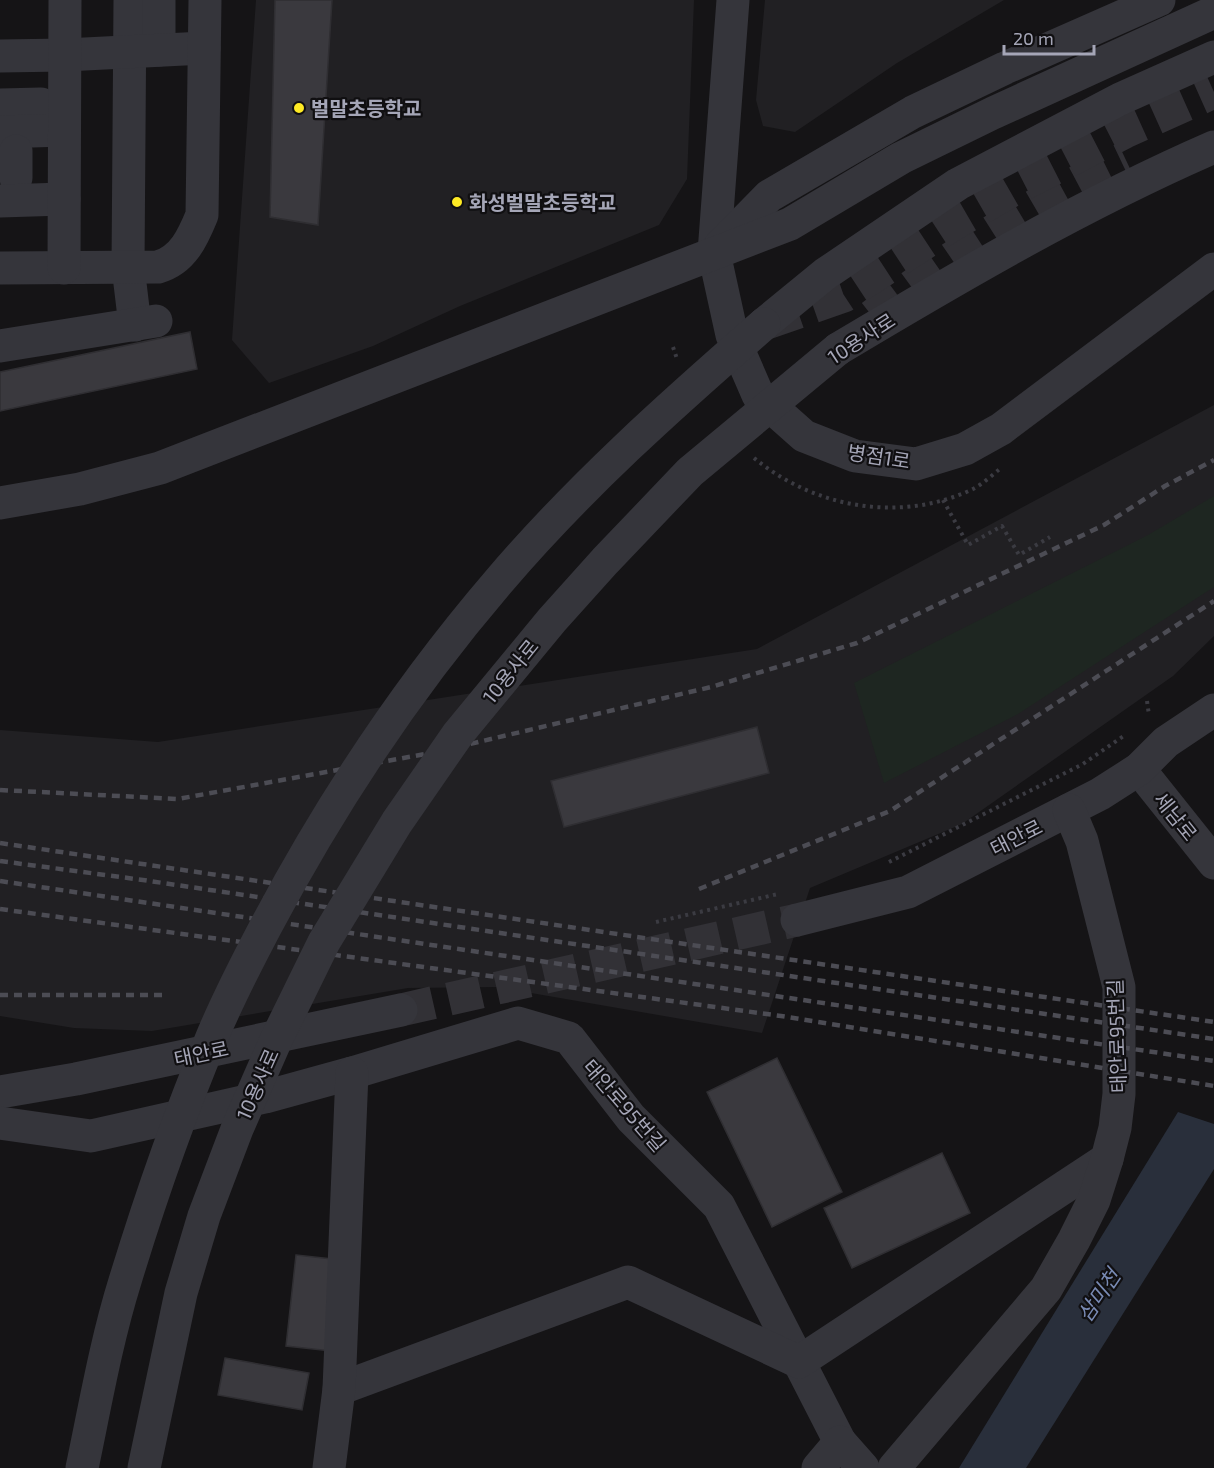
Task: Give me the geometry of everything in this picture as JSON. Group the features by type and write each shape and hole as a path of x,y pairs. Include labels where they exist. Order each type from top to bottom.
{"street":[{"path":"64,268 65,0"},
{"path":"130,0 145,51"},
{"path":"0,346 146,323 128,267 145,51 159,0"},
{"path":"0,268 158,267 171,264 189,244 202,215 205,0"},
{"name":"병점1로","path":"733,0 714,253 732,335 758,395 804,436 855,456 916,464 966,449 1001,429 1214,269"},
{"path":"714,253 769,196 913,112 1005,68 1159,0"},
{"path":"0,503 80,489 160,468 790,224 901,158 993,113 1214,12"},
{"path":"15,89 65,55 204,48"},
{"path":"82,1468 102,1371 124,1284 154,1190 213,1035 296,870 392,717 448,642 501,578 624,449 683,394 825,274 958,184 1120,99 1214,57"},
{"path":"64,130 12,170 64,199"},
{"name":"10용사로","path":"144,1468 181,1293 204,1216 237,1129 276,1040 324,942 397,822 458,734 552,620 690,472 838,349 1074,213 1214,147"},
{"name":"태안로","path":"788,907 908,892 1069,810 1139,769 1166,742 1214,710"},
{"name":"세남로","path":"1139,769 1214,863"},
{"name":"태안로95번길","path":"894,1468 1046,1289 1094,1200 1107,1159 1115,1128 1119,1094 1119,987 1082,841 1069,810"},
{"name":"태안로","path":"0,1092 76,1079 401,1010"},
{"name":"태안로95번길","path":"91,1136 265,1097 518,1023 569,1038 631,1118 719,1206 840,1442 863,1468"},
{"path":"329,1468 339,1389 352,1073"},
{"path":"0,1106 91,1136"},
{"path":"0,1123 91,1136"},
{"path":"339,1389 628,1282 799,1362 1107,1159"},
{"path":"818,1468 840,1442"}],"path":[{"path":"943,500 968,546 1002,526 1018,555 1050,537"},
{"path":"1147,701 1150,718 1159,712"},
{"path":"883,864 1083,764 1131,731"},
{"path":"656,922 788,907"}],"shaded area":[{"name":"화성벌말초등학교","path":"256,0 694,0 687,179 659,225 460,306 373,346 269,383 232,340"},
{"path":"765,0 1004,0 897,63 795,132 763,126 756,100"},
{"path":"1214,405 1214,636 1173,676 962,824 810,888 762,1033 497,987 408,988 152,1031 74,1028 0,1016 0,730 158,742 757,649"},
{"path":"1214,496 1214,587 1018,714 884,783 854,683 1148,535"}],"water":[{"name":"삼미천","path":"1178,1112 1214,1124 1214,1169 1026,1468 959,1468"}],"building":[{"name":"벌말초등학교","path":"275,0 332,0 318,225 270,217"},
{"path":"190,332 197,369 0,411 0,372"},
{"path":"757,727 769,773 564,827 551,781"},
{"path":"777,1058 842,1192 772,1227 707,1092"},
{"path":"942,1153 970,1213 852,1268 824,1208"},
{"path":"296,1255 341,1260 331,1351 286,1346"},
{"path":"225,1358 309,1373 302,1410 218,1395"}],"tunnel":[{"path":"767,323 844,296 952,225 1016,188 1125,132 1214,92"},
{"path":"872,316 994,230 1059,192 1125,158"},
{"path":"401,1010 797,920"}],"railway":[{"path":"0,790 178,799 436,752 711,687 857,643 1104,525 1165,486 1214,460"},
{"path":"699,889 890,811 1214,601"},
{"path":"0,843 1214,1022"},
{"path":"0,861 143,880 1214,1039"},
{"path":"0,881 1214,1061"},
{"path":"0,909 781,1016 1214,1086"},
{"path":"0,995 167,995"}],"place":[{"name":"벌말초등학교","path":"299,108"},
{"name":"화성벌말초등학교","path":"457,202"}]}
